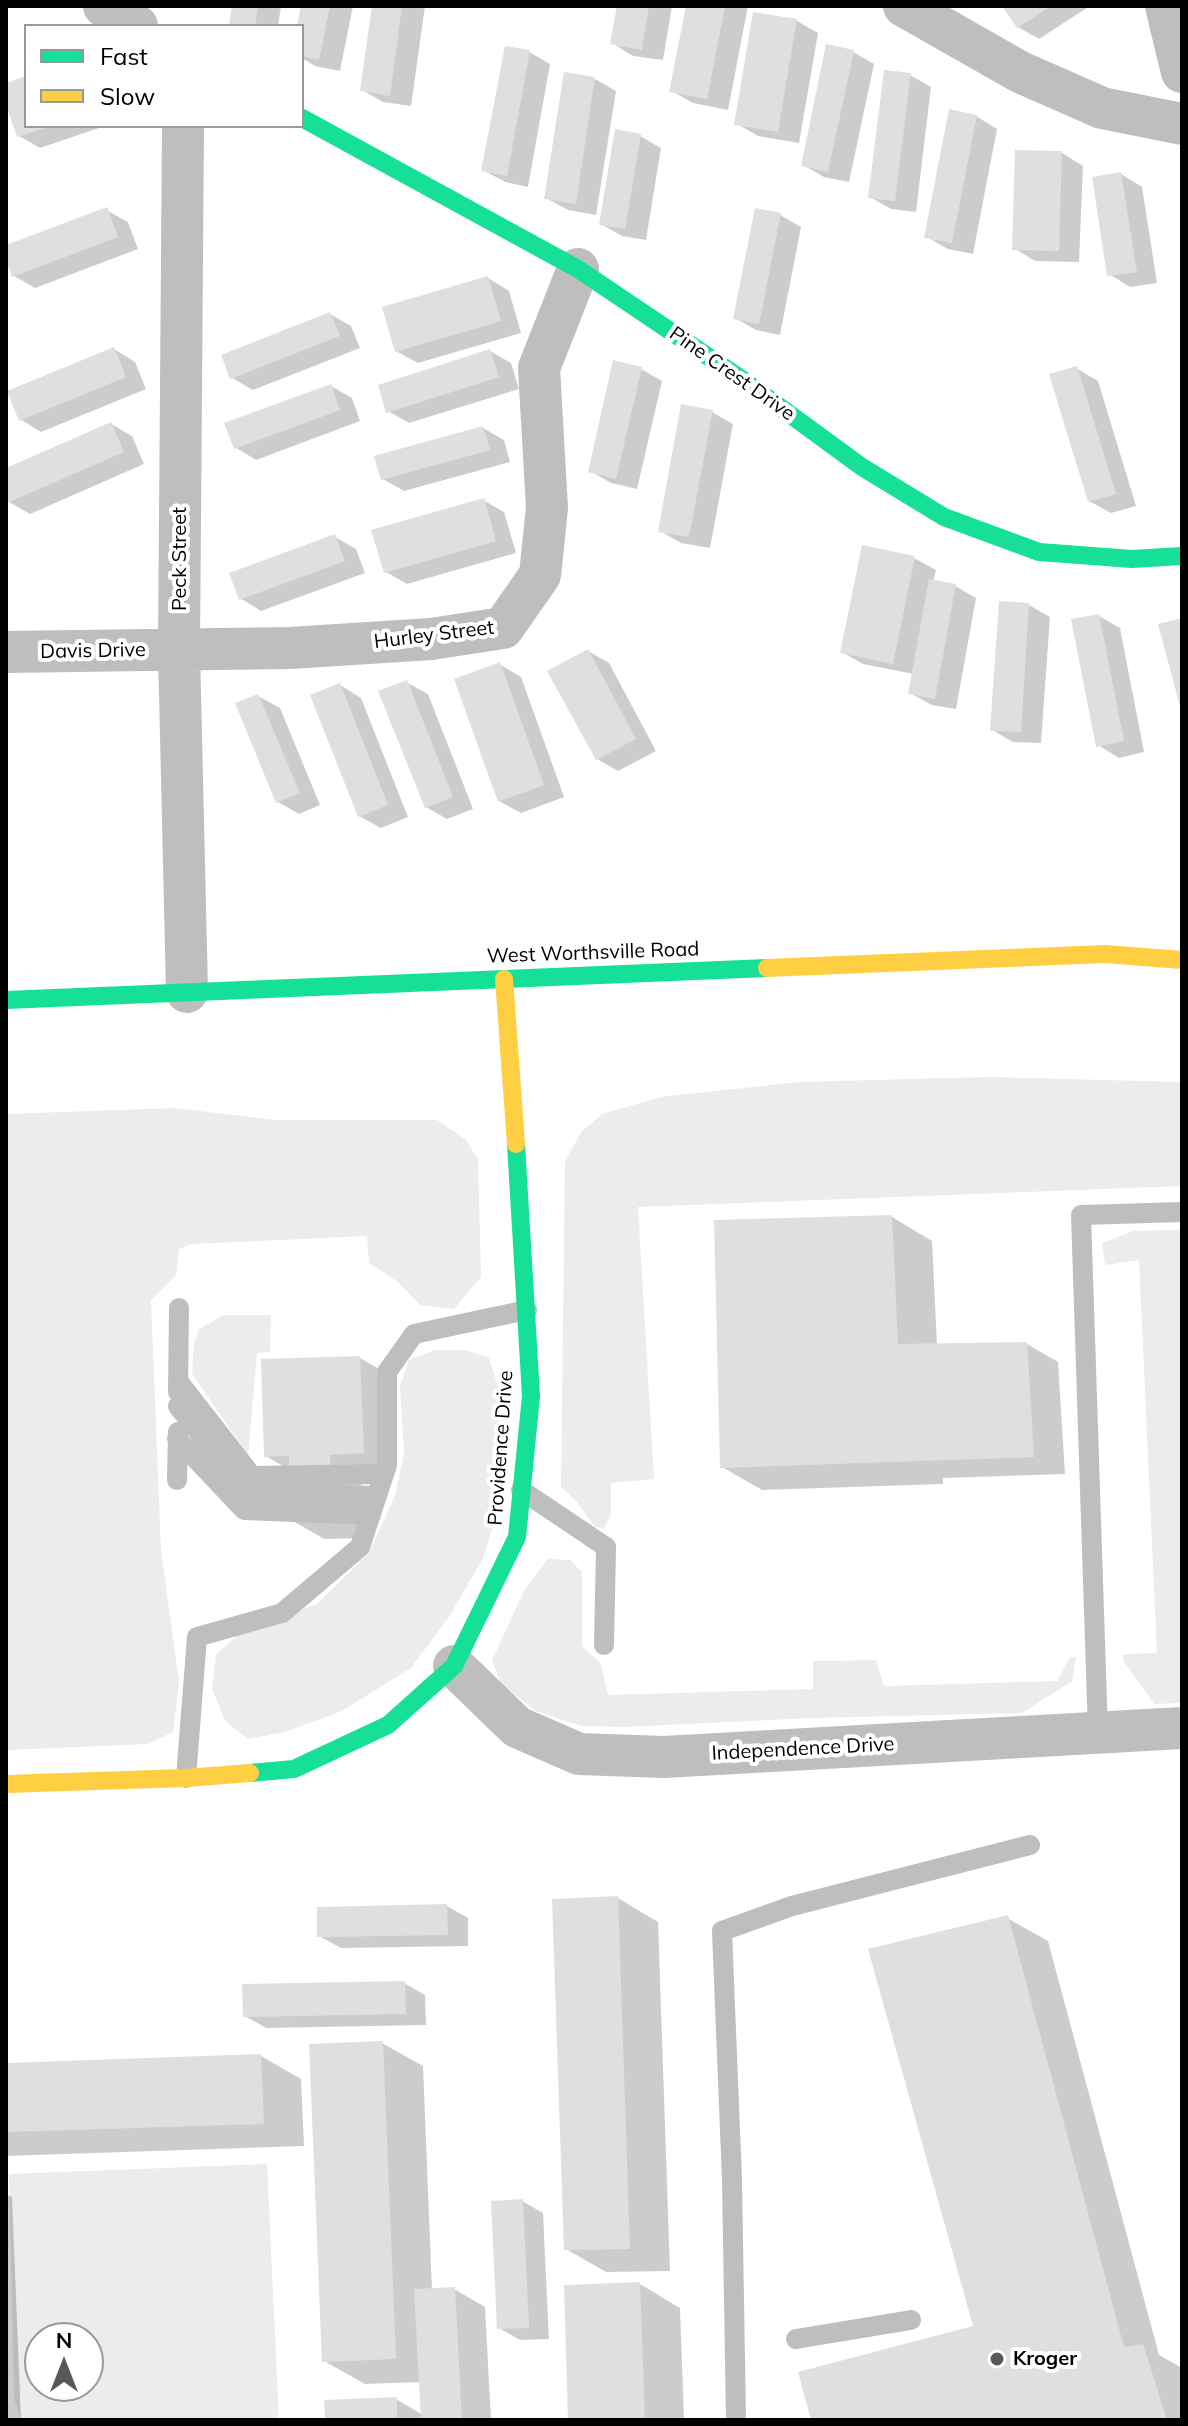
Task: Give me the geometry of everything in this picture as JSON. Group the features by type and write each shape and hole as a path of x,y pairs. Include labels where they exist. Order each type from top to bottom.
{"street":[{"path":"104,6 134,24"},
{"path":"904,6 1020,72 1102,108 1182,124"},
{"path":"1166,6 1182,72"},
{"name":"Pine Crest Drive","path":"304,119 578,269 743,380 862,467 944,517 1039,552 1132,559 1182,556"},
{"name":"Peck Street","path":"183,128 179,650 187,992"},
{"name":"Hurley Street","path":"179,650 290,648 431,639 503,628 540,575 547,508 539,368 578,269"},
{"name":"Davis Drive","path":"6,652 179,650"},
{"name":"West Worthsville Road","path":"6,1000 1105,954 1182,960"},
{"name":"Providence Drive","path":"6,1784 186,1778 294,1769 388,1725 454,1666 517,1537 531,1396 504,979"},
{"name":"Independence Drive","path":"454,1666 517,1727 579,1754 664,1757 1182,1728"}],"lane":[{"path":"1098,1733 1081,1215 1182,1212"},
{"path":"177,1480 179,1308"},
{"path":"186,1778 197,1637 282,1613 360,1547 387,1465 387,1372 414,1334 527,1310"},
{"path":"178,1381 252,1476 384,1474"},
{"path":"178,1406 246,1493 374,1505"},
{"path":"177,1439 244,1510 374,1505"},
{"path":"521,1490 606,1547 604,1645"},
{"path":"736,2420 732,2180 722,1931 792,1906 1030,1845"},
{"path":"796,2339 911,2320"}],"shaded area":[{"path":"989,1077 1182,1082 1182,1186 638,1207 654,1479 611,1483 611,1515 604,1528 595,1527 561,1487 565,1162 581,1132 602,1114 661,1097 799,1082"},
{"path":"175,1108 275,1120 437,1120 466,1140 478,1160 481,1277 454,1309 420,1305 398,1282 369,1263 367,1236 192,1244 179,1249 176,1275 151,1300 161,1551 179,1682 173,1732 148,1744 6,1750 6,1114"},
{"path":"1182,1230 1182,1703 1154,1704 1123,1660 1123,1654 1157,1653 1139,1260 1105,1265 1102,1243 1133,1231"},
{"path":"224,1315 271,1315 270,1352 257,1353 248,1455 192,1374 194,1344 199,1329"},
{"path":"434,1350 466,1350 489,1358 503,1402 505,1487 483,1558 449,1617 411,1668 342,1711 285,1732 248,1739 225,1721 212,1689 216,1655 240,1633 317,1604 368,1554 395,1496 404,1453 400,1386 409,1360"},
{"path":"548,1559 570,1560 582,1572 582,1646 601,1664 608,1695 813,1689 813,1661 876,1660 884,1686 1057,1681 1070,1657 1076,1657 1072,1681 1022,1713 581,1726 536,1711 501,1684 492,1660 524,1591"},
{"path":"267,2164 279,2420 21,2420 14,2398 9,2174"}],"building":[{"path":"232,6 258,6 255,24 229,24"},
{"path":"301,6 330,6 319,60 304,56 304,24 297,24"},
{"path":"372,6 402,6 390,96 360,91"},
{"path":"617,6 649,6 642,50 610,44"},
{"path":"686,6 725,6 707,99 669,92"},
{"path":"1002,6 1051,6 1017,28"},
{"path":"753,12 797,19 778,132 734,125"},
{"path":"826,44 854,50 828,172 801,166"},
{"path":"505,46 530,50 507,176 481,171"},
{"path":"884,70 911,73 895,201 868,198"},
{"path":"564,72 595,77 576,204 544,199"},
{"path":"24,77 24,128 45,128 17,137 6,105 6,83"},
{"path":"949,109 977,115 952,243 924,238"},
{"path":"615,129 641,134 625,229 599,225"},
{"path":"1015,150 1062,151 1059,251 1012,250"},
{"path":"1121,172 1137,272 1107,276 1092,177"},
{"path":"107,207 118,237 12,277 6,260 6,245"},
{"path":"755,208 781,213 759,324 733,319"},
{"path":"488,276 501,321 395,352 382,307"},
{"path":"330,312 340,336 230,379 221,355"},
{"path":"114,347 126,377 19,421 7,391"},
{"path":"490,349 499,377 386,413 378,385"},
{"path":"613,360 642,367 616,479 588,472"},
{"path":"1077,366 1116,494 1088,502 1049,374"},
{"path":"331,384 340,410 234,449 224,423"},
{"path":"681,404 713,410 689,537 658,532"},
{"path":"111,422 124,452 7,503 6,468"},
{"path":"483,426 490,450 381,480 374,456"},
{"path":"484,498 496,541 384,573 371,530"},
{"path":"335,534 345,561 239,600 229,573"},
{"path":"862,545 915,556 893,664 840,653"},
{"path":"929,579 956,584 935,699 908,694"},
{"path":"999,601 1029,603 1021,732 990,731"},
{"path":"1099,614 1124,741 1096,747 1071,619"},
{"path":"1182,618 1182,709 1181,710 1158,624"},
{"path":"588,649 636,739 596,760 547,671"},
{"path":"500,662 544,785 498,802 454,679"},
{"path":"407,680 453,797 425,808 378,691"},
{"path":"340,683 388,805 358,817 310,695"},
{"path":"258,694 300,793 276,803 235,703"},
{"path":"892,1215 898,1344 1027,1342 1034,1457 720,1468 714,1220"},
{"path":"360,1356 364,1453 330,1455 333,1521 291,1522 289,1456 264,1457 261,1359"},
{"path":"618,1896 630,2249 564,2250 552,1899"},
{"path":"447,1904 448,1935 317,1937 317,1907"},
{"path":"1008,1915 1124,2347 1143,2344 1167,2420 811,2420 798,2372 973,2326 868,1949"},
{"path":"405,1981 406,2014 243,2017 242,1984"},
{"path":"383,2041 396,2359 322,2362 309,2044"},
{"path":"261,2054 264,2124 6,2132 6,2063"},
{"path":"523,2199 529,2328 497,2329 491,2201"},
{"path":"640,2282 645,2420 568,2420 564,2285"},
{"path":"455,2287 462,2420 421,2420 414,2289"},
{"path":"397,2397 397,2420 325,2420 324,2400"}],"traffic: fast":[{"path":"304,119 578,269 743,380 862,467 944,517 1039,552 1132,559 1182,556"},
{"path":"6,1000 767,968"},
{"path":"250,1773 294,1769 388,1725 454,1666 517,1537 531,1396 516,1144"}],"traffic: slow":[{"path":"767,968 1105,954 1182,960"},
{"path":"504,979 516,1144"},
{"path":"6,1784 250,1773"}],"place":[{"name":"Kroger","path":"997,2359"}]}
